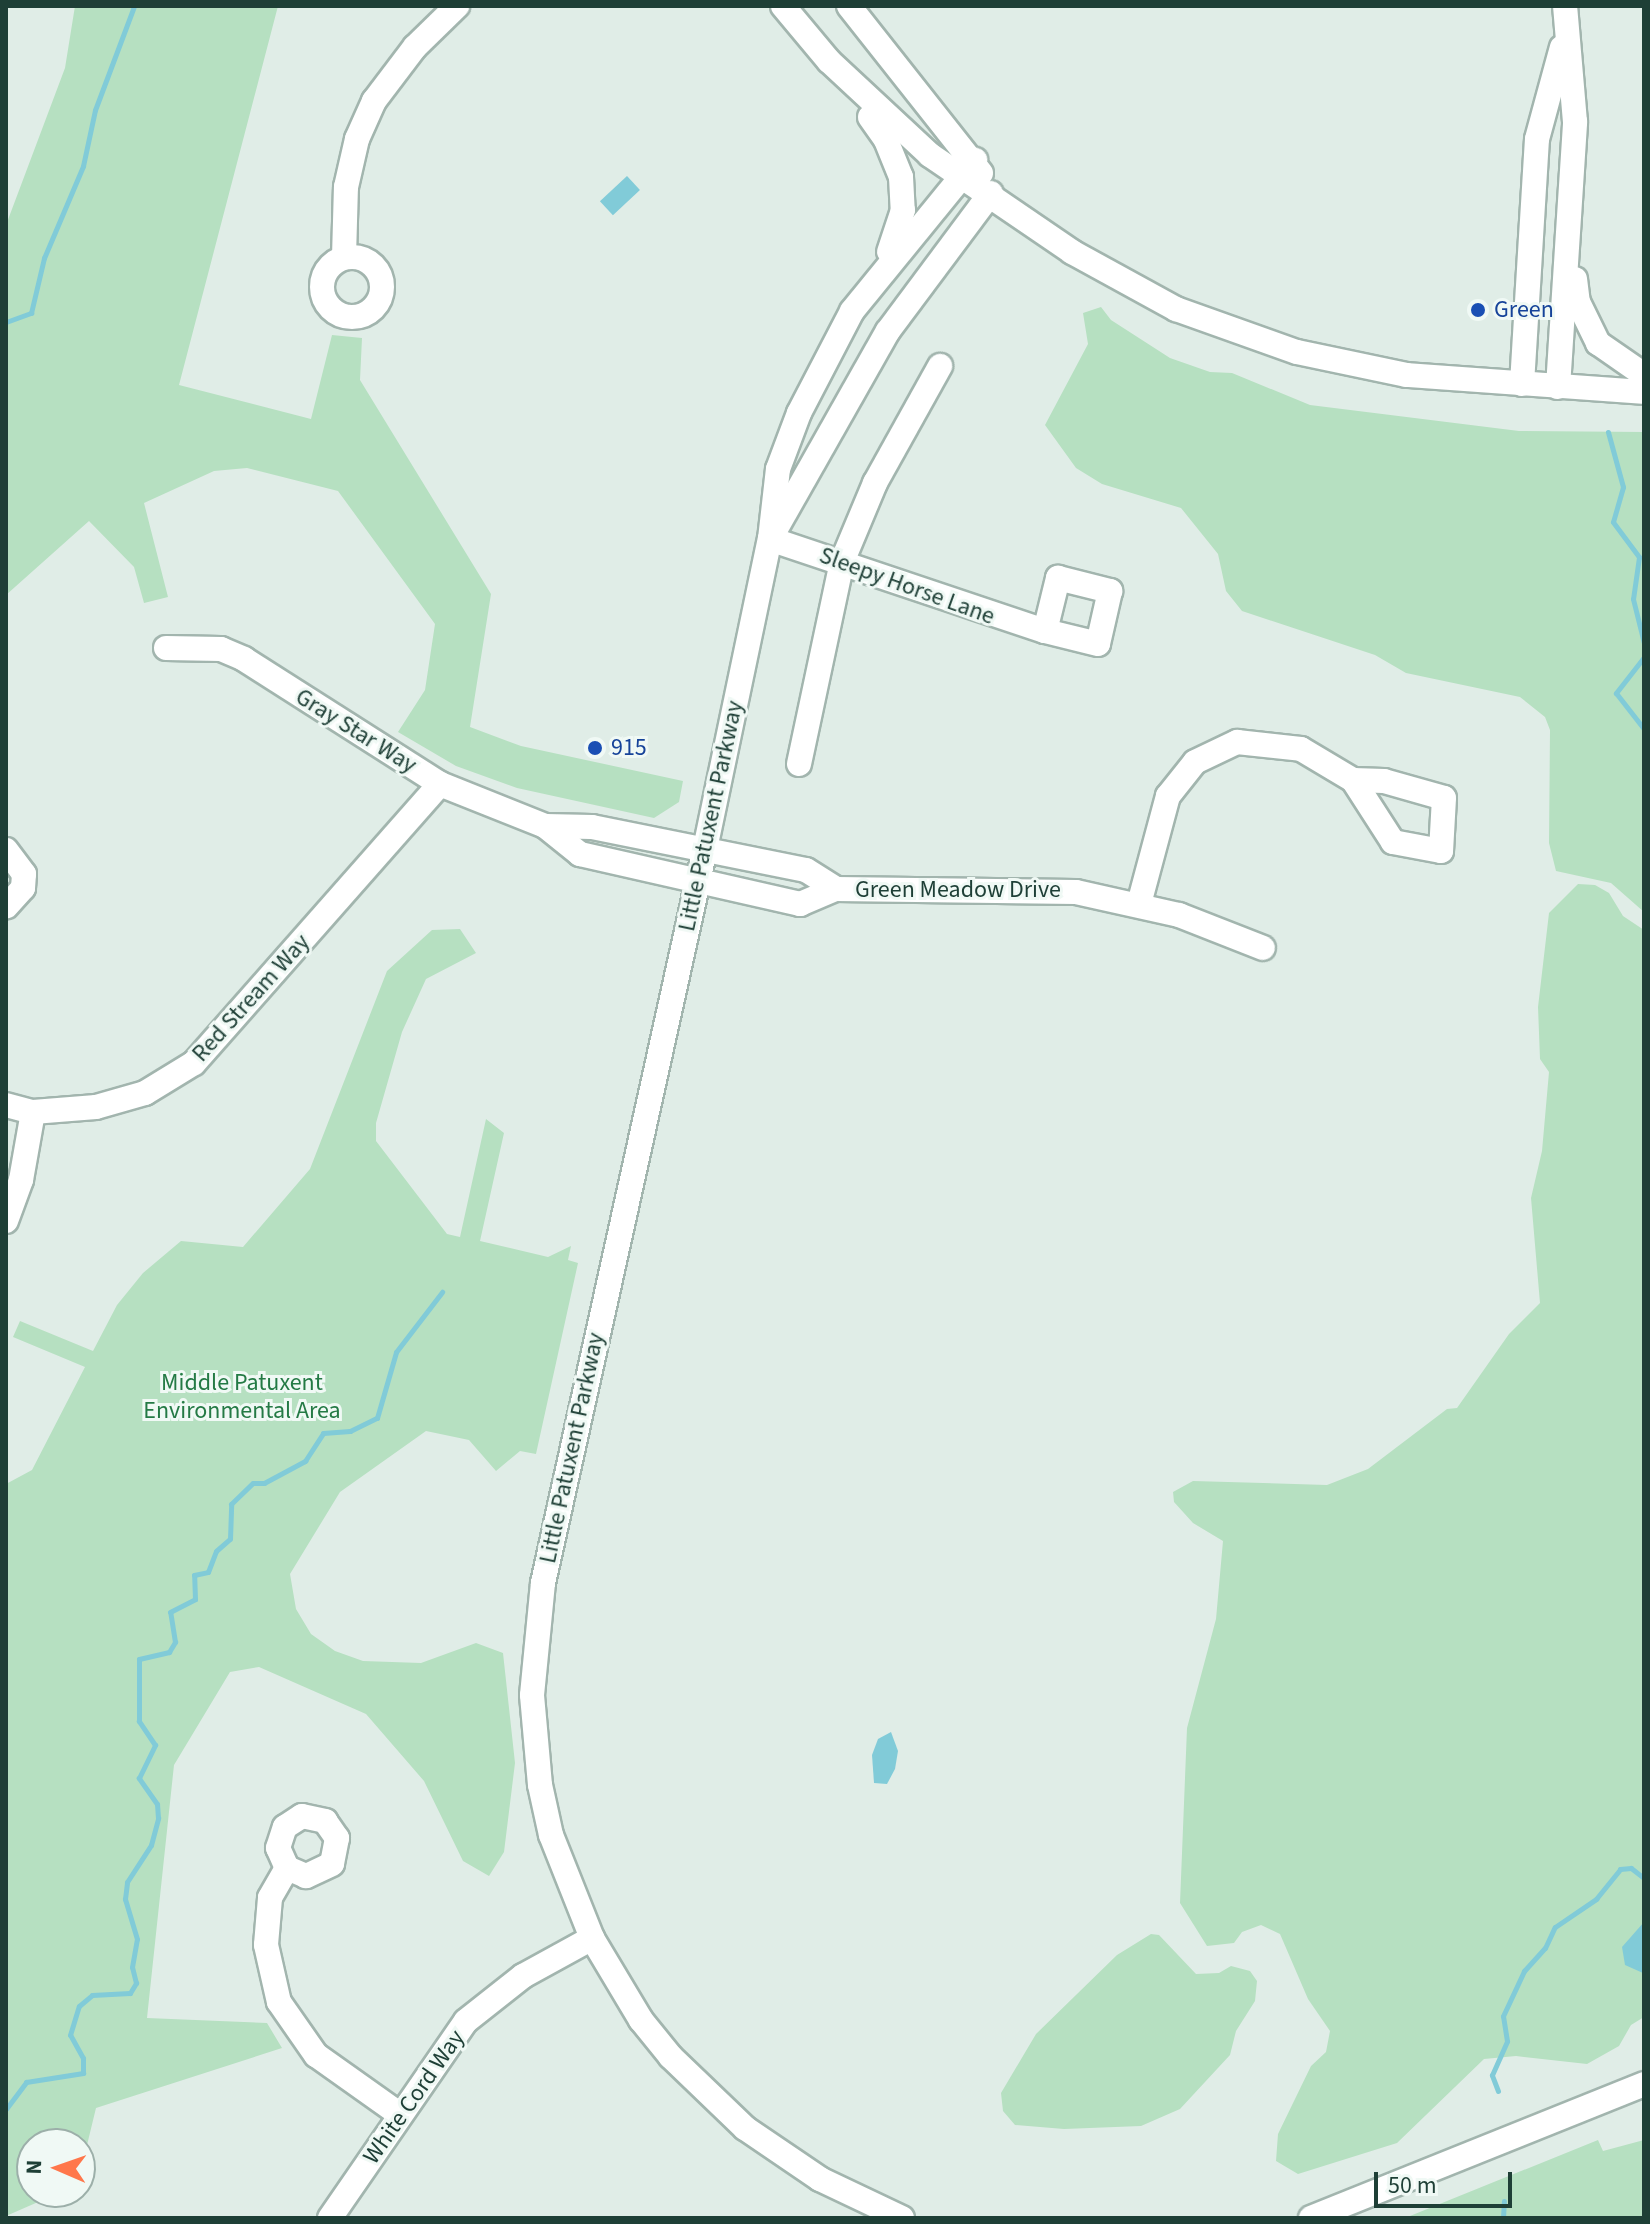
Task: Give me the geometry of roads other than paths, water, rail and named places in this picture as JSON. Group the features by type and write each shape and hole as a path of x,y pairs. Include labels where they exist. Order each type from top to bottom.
{"street":[{"path":"344,257 346,187 357,139 374,101 415,47 457,6"},
{"path":"783,6 829,61 886,140 901,177 899,230 879,272"},
{"path":"849,6 968,169 991,193 1072,252 1176,309 1233,333 1393,373 1644,392"},
{"path":"1558,387 1575,122 1565,37 1565,6"},
{"path":"1522,384 1537,139 1565,37"},
{"path":"829,61 896,129 968,169"},
{"name":"Little Patuxent Parkway","path":"902,2218 781,2154 705,2092 641,2020 592,1938 565,1877 540,1785 532,1695 534,1642 556,1517 705,849 770,539 778,469 799,413 828,353 879,272 968,169"},
{"name":"Little Patuxent Parkway","path":"770,539 888,331 991,193"},
{"path":"1569,232 1578,302 1585,321 1598,343 1644,375"},
{"path":"799,764 842,562 875,483 940,366"},
{"name":"Sleepy Horse Lane","path":"770,539 990,617 1045,631"},
{"name":"Gray Star Way","path":"166,648 221,649 244,659 440,784 545,826 580,854 697,884"},
{"path":"1139,904 1168,796 1181,775 1215,750 1257,741 1301,749 1353,780"},
{"name":"Red Stream Way","path":"6,1105 33,1112 124,1100 168,1082 194,1063 440,784"},
{"name":"Gray Star Way","path":"545,826 592,827 705,849"},
{"name":"Green Meadow Drive","path":"705,849 806,870 836,889"},
{"path":"6,850 24,874 17,899 6,907"},
{"name":"Green Meadow Drive","path":"697,884 800,904 836,889 1051,889 1139,904 1221,928 1263,948"},
{"path":"6,1221 21,1180 33,1112"},
{"path":"287,1868 270,1898 267,1923 271,1979 279,2002 316,2055 399,2114"},
{"name":"White Cord Way","path":"330,2218 440,2052 474,2013 523,1976 592,1938"},
{"path":"1311,2218 1644,2084"}],"water":[{"path":"627,176 640,190 613,215 600,201"},
{"path":"891,1732 898,1751 895,1769 887,1784 874,1783 872,1755 878,1739"},
{"path":"1644,1922 1643,1973 1625,1965 1622,1947"}],"waterway":[{"path":"6,322 31,313 44,258 83,166 95,110 134,6"},
{"path":"1608,432 1623,487 1613,522 1639,557 1633,599 1644,643"},
{"path":"1644,657 1616,693 1644,729"},
{"path":"6,2109 26,2082 83,2073 83,2058 70,2035 79,2006 92,1995 130,1993 136,1983 132,1967 137,1939 125,1899 127,1882 151,1845 158,1818 157,1804 139,1778 155,1745 139,1721 139,1659 169,1652 175,1642 170,1612 195,1599 194,1575 208,1572 216,1551 230,1539 231,1504 253,1483 264,1483 305,1461 323,1433 350,1431 377,1418 396,1352 442,1292"},
{"path":"1498,2091 1492,2075 1507,2041 1503,2016 1524,1971 1545,1948 1555,1927 1596,1899 1620,1869 1631,1868 1644,1878"},
{"path":"1503,2218 1504,2201"}],"place":[{"name":"Green","path":"1478,310"},
{"name":"915","path":"595,748"}],"park label":[{"name":"Middle Patuxent Environmental Area","path":"242,1397"}]}
